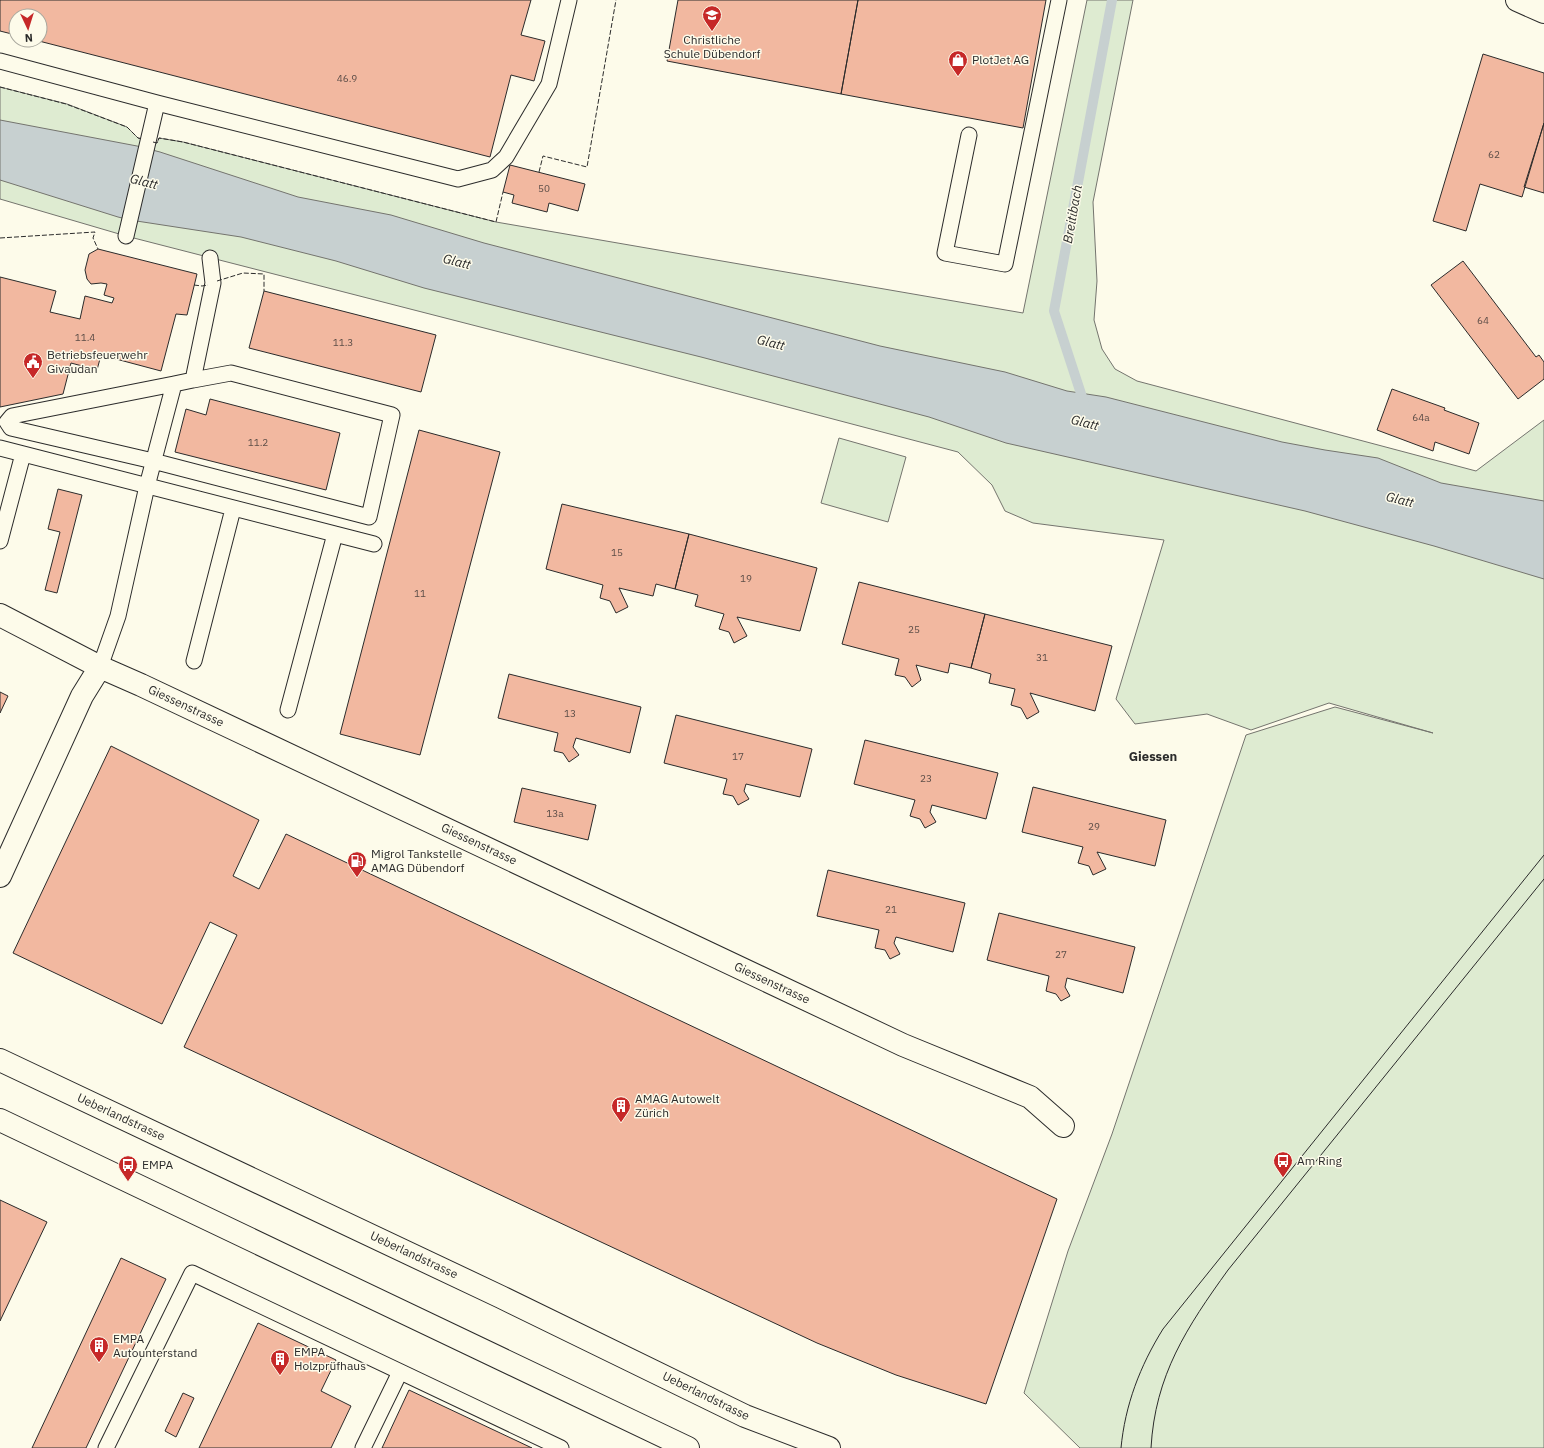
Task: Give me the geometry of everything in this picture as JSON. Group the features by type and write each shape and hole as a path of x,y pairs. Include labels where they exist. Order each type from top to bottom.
{"main road":[{"path":"1517,0 1544,12"},
{"name":"Giessenstrasse","path":"0,615 100,667 903,1045 1030,1097 1063,1126"},
{"path":"0,876 82,696 100,667"},
{"name":"Ueberlandstrasse","path":"0,1060 501,1296 745,1416 829,1448"},
{"path":"0,1120 688,1448"}],"lane":[{"path":"0,61 157,103 458,179 492,170 506,157 549,84 569,0"},
{"path":"970,135 944,253 1005,264 1059,0"},
{"path":"126,236 157,103"},
{"path":"193,380 213,283 210,258"},
{"path":"231,373 392,415 369,517 153,461 11,428 7,422 12,416 193,380 231,373"},
{"path":"100,667 118,616 153,461 174,384"},
{"path":"0,448 374,544"},
{"path":"0,541 23,454"},
{"path":"194,661 233,509"},
{"path":"288,710 335,534"},
{"path":"106,1448 192,1273 561,1448"},
{"path":"363,1448 400,1372"}],"green space":[{"path":"1087,0 1133,0 1093,202 1097,281 1094,320 1102,349 1115,369 1137,381 1476,471 1544,420 1544,1448 1080,1448 1024,1393 1068,1251 1112,1134 1246,735 1335,707 1433,733 1329,703 1251,730 1207,714 1135,724 1116,699 1164,540 1033,523 1005,511 992,485 958,452 632,366 126,236 0,199 0,87 67,104 127,127 138,138 157,143 159,138 183,142 496,222 1023,313"},
{"path":"839,438 906,457 888,522 821,503"}],"water":[{"name":"Glatt","path":"0,120 137,146 160,152 298,197 391,215 484,243 880,346 1005,372 1067,391 1106,397 1282,442 1378,458 1441,483 1544,501 1544,579 1434,546 1305,511 1006,443 929,417 701,357 424,288 336,261 241,237 118,217 0,180"}],"building":[{"path":"0,0 531,0 521,35 545,41 534,81 511,75 490,157 48,43 48,8 8,8 8,33 0,31"},
{"path":"678,0 858,0 841,94 667,61"},
{"path":"858,0 1046,0 1023,128 841,94"},
{"path":"1483,54 1544,73 1544,123 1522,197 1480,184 1466,231 1433,221"},
{"path":"1544,123 1544,193 1524,187"},
{"path":"510,165 585,184 578,211 549,203 547,212 512,203 514,195 503,192"},
{"path":"98,249 197,274 187,315 176,314 161,371 101,355 97,370 71,363 63,394 0,407 0,277 56,291 50,312 80,319 85,296 112,303 114,298 104,295 107,284 91,284 87,279 85,270 89,254"},
{"path":"1463,261 1536,357 1539,355 1544,362 1544,379 1518,399 1431,285"},
{"path":"264,291 436,335 421,392 249,348"},
{"path":"1392,389 1445,408 1444,410 1479,423 1469,454 1435,442 1433,451 1377,430"},
{"path":"210,399 340,433 326,490 175,452 186,409 206,415"},
{"path":"419,430 500,452 420,755 340,734"},
{"path":"58,489 82,495 57,593 45,590 60,532 48,529"},
{"path":"562,504 689,534 675,589 656,584 653,596 619,588 628,607 616,613 610,601 600,598 603,585 546,569"},
{"path":"689,534 817,568 800,631 737,617 747,636 734,643 729,632 719,629 724,614 695,606 698,595 675,589"},
{"path":"859,582 985,614 971,668 950,663 948,673 916,665 921,680 912,687 905,677 895,675 899,659 842,644"},
{"path":"985,614 1112,646 1095,711 1030,693 1039,712 1027,719 1021,708 1011,705 1015,689 989,683 991,674 971,668"},
{"path":"509,674 641,707 630,753 576,738 573,747 579,755 569,762 563,753 554,751 558,733 498,718"},
{"path":"0,692 8,696 0,713"},
{"path":"676,715 812,749 800,797 746,784 744,791 749,799 738,805 733,796 723,794 727,779 664,763"},
{"path":"865,740 998,773 986,819 932,805 930,812 936,822 925,828 920,819 910,816 915,800 854,784"},
{"name":"AMAG Autowelt Zürich","path":"111,746 259,820 233,876 259,889 286,834 1057,1199 986,1404 896,1375 817,1343 184,1047 237,935 210,922 162,1024 13,953"},
{"path":"1033,787 1166,820 1155,866 1097,852 1106,869 1093,875 1089,866 1078,863 1083,847 1022,832"},
{"path":"522,788 596,805 588,840 514,822"},
{"path":"828,870 965,903 953,952 896,937 894,943 900,954 890,959 885,950 875,948 879,930 817,916"},
{"path":"999,913 1135,947 1123,993 1067,978 1065,987 1070,996 1061,1001 1056,994 1046,991 1049,976 987,960"},
{"path":"0,1200 47,1222 0,1321"},
{"name":"EMPA Autounterstand","path":"121,1258 166,1279 86,1448 32,1448"},
{"name":"EMPA Holzprüfhaus","path":"258,1323 336,1360 321,1391 351,1406 331,1448 199,1448"},
{"path":"409,1390 532,1448 382,1448"},
{"path":"183,1393 194,1398 176,1437 165,1431"}],"waterway":[{"name":"Breitibach","path":"1085,406 1054,311 1112,0"}],"tram line":[{"path":"1121,1448 1126,1416 1135,1386 1147,1357 1163,1329 1544,855"},
{"path":"1151,1448 1159,1397 1166,1375 1187,1332 1213,1291 1228,1270 1544,879"}],"fence":[{"path":"539,172 543,156 587,167 616,0"},
{"path":"0,87 66,104 127,127 138,138 143,139"},
{"path":"153,142 157,143 159,138 183,142 496,222 503,192"},
{"path":"0,238 95,232 93,238 98,249"},
{"path":"217,281 243,273 264,274 264,291"},
{"path":"194,285 208,285"}],"place":[{"name":"Christliche Schule Dübendorf","path":"712,32"},
{"name":"PlotJet AG","path":"958,77"},
{"name":"Betriebsfeuerwehr Givaudan","path":"33,379"},
{"name":"Migrol Tankstelle AMAG Dübendorf","path":"357,878"},
{"name":"AMAG Autowelt Zürich","path":"621,1123"},
{"name":"Am Ring","path":"1283,1178"},
{"name":"EMPA","path":"128,1182"},
{"name":"EMPA Autounterstand","path":"99,1363"},
{"name":"EMPA Holzprüfhaus","path":"280,1376"}],"district":[{"name":"Giessen","path":"1153,756"}]}
